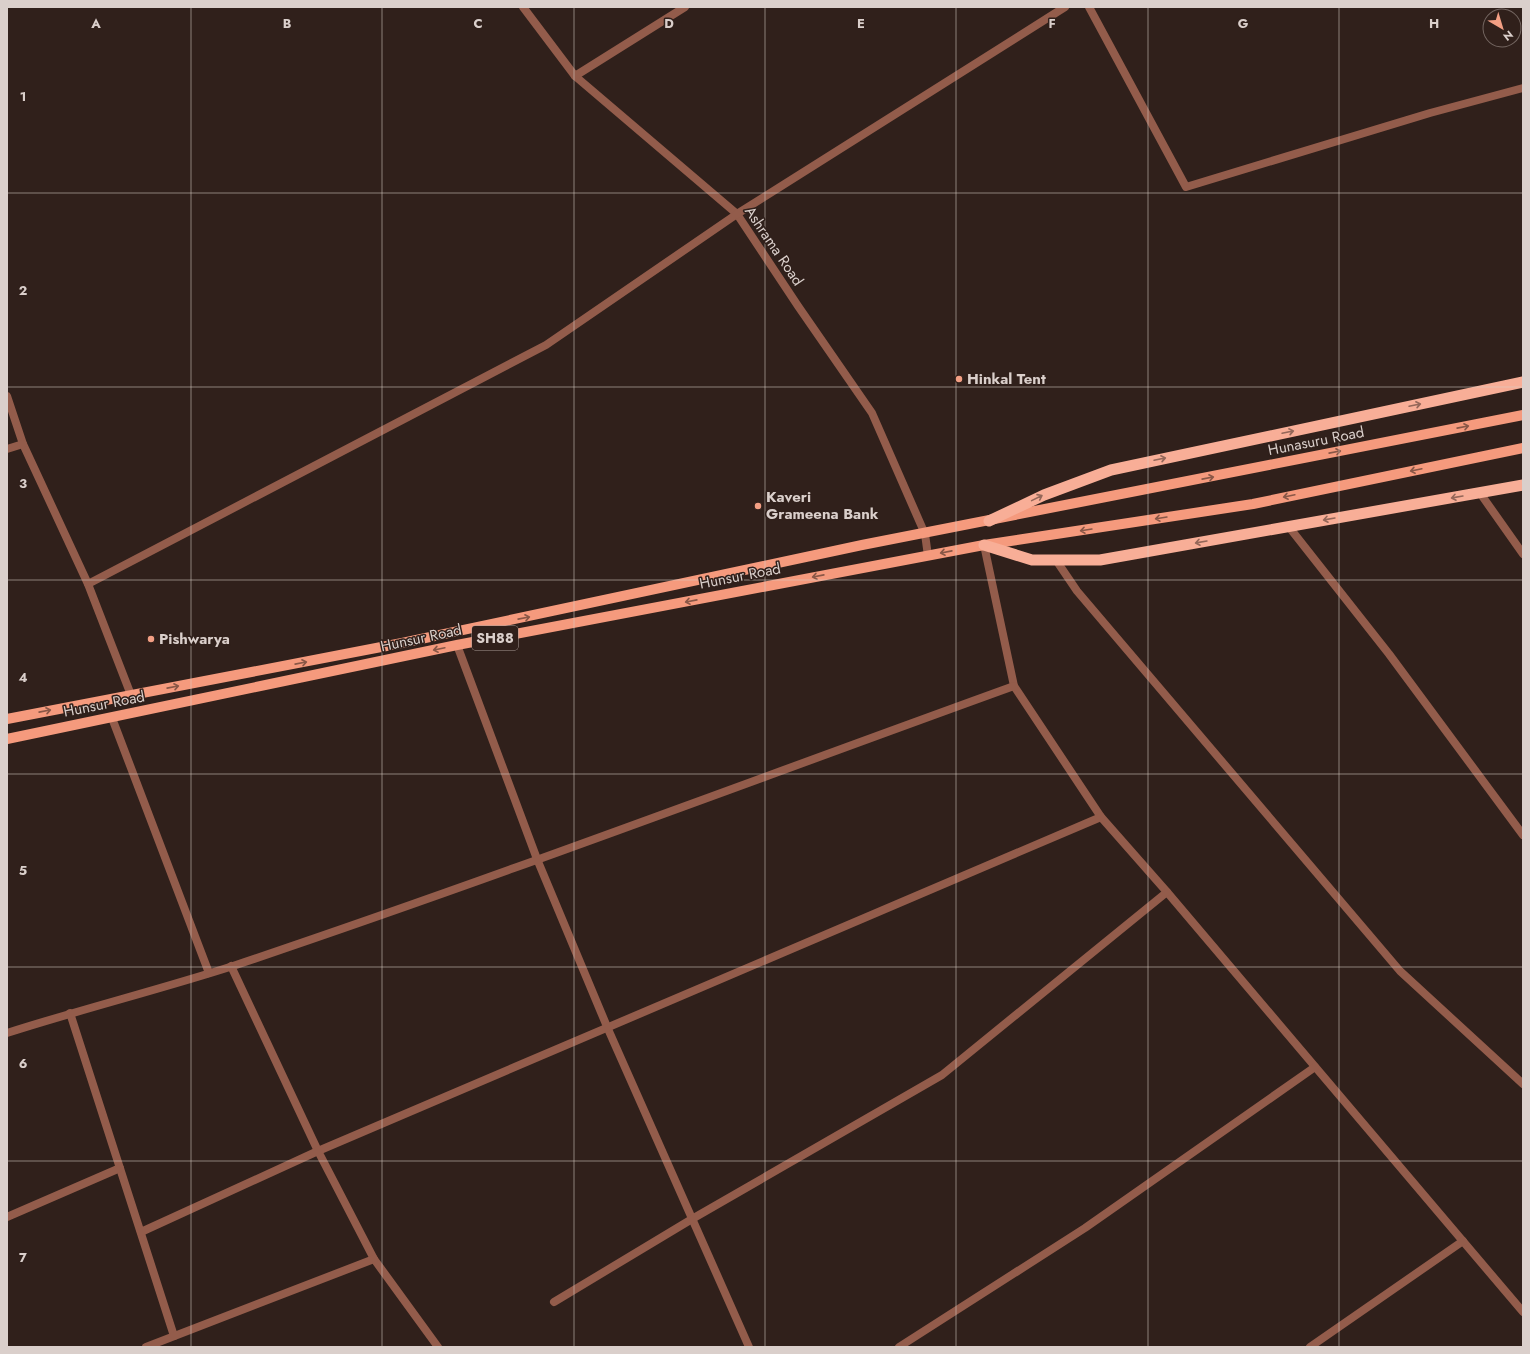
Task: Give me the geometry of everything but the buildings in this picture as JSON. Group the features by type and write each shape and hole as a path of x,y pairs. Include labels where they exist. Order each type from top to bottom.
{"highway":[{"path":"989,521 1044,495 1111,470 1523,382"},
{"path":"1056,560 1100,560 1523,485"},
{"name":"SH88","path":"984,545 1032,560 1056,560"}],"main road":[{"name":"Hunasuru Road","path":"7,719 402,643 862,545 925,534 1523,415"},
{"name":"Hunsur Road","path":"7,739 457,645 984,545 1253,504 1523,448"}],"street":[{"name":"Ashrama Road","path":"523,7 575,76 737,214 872,413 925,534 928,556"},
{"path":"575,76 685,7"},
{"path":"88,584 546,345 737,214 1065,7"},
{"path":"1089,7 1186,187 1430,114 1523,88"},
{"path":"7,396 23,444 88,584 131,695"},
{"path":"7,450 23,444"},
{"path":"1480,492 1523,554"},
{"path":"1289,526 1389,654 1523,835"},
{"path":"984,545 1014,686 1101,817 1167,892 1523,1312"},
{"path":"1056,560 1077,591 1400,971 1523,1084"},
{"path":"457,645 537,859 608,1029 749,1347"},
{"path":"7,1033 230,966 537,859 1014,686"},
{"path":"112,718 209,973"},
{"path":"141,1232 318,1152 1101,817"},
{"path":"554,1302 692,1219 942,1075 1167,892"},
{"path":"230,966 318,1152 374,1259 438,1347"},
{"path":"70,1013 174,1336"},
{"path":"899,1347 1085,1228 1315,1066"},
{"path":"7,1217 120,1168"},
{"path":"1310,1347 1463,1242"},
{"path":"146,1347 374,1259"}],"place":[{"name":"Hinkal Tent","path":"959,379"},
{"name":"Kaveri Grameena Bank","path":"758,506"},
{"name":"Pishwarya","path":"151,639"}]}
